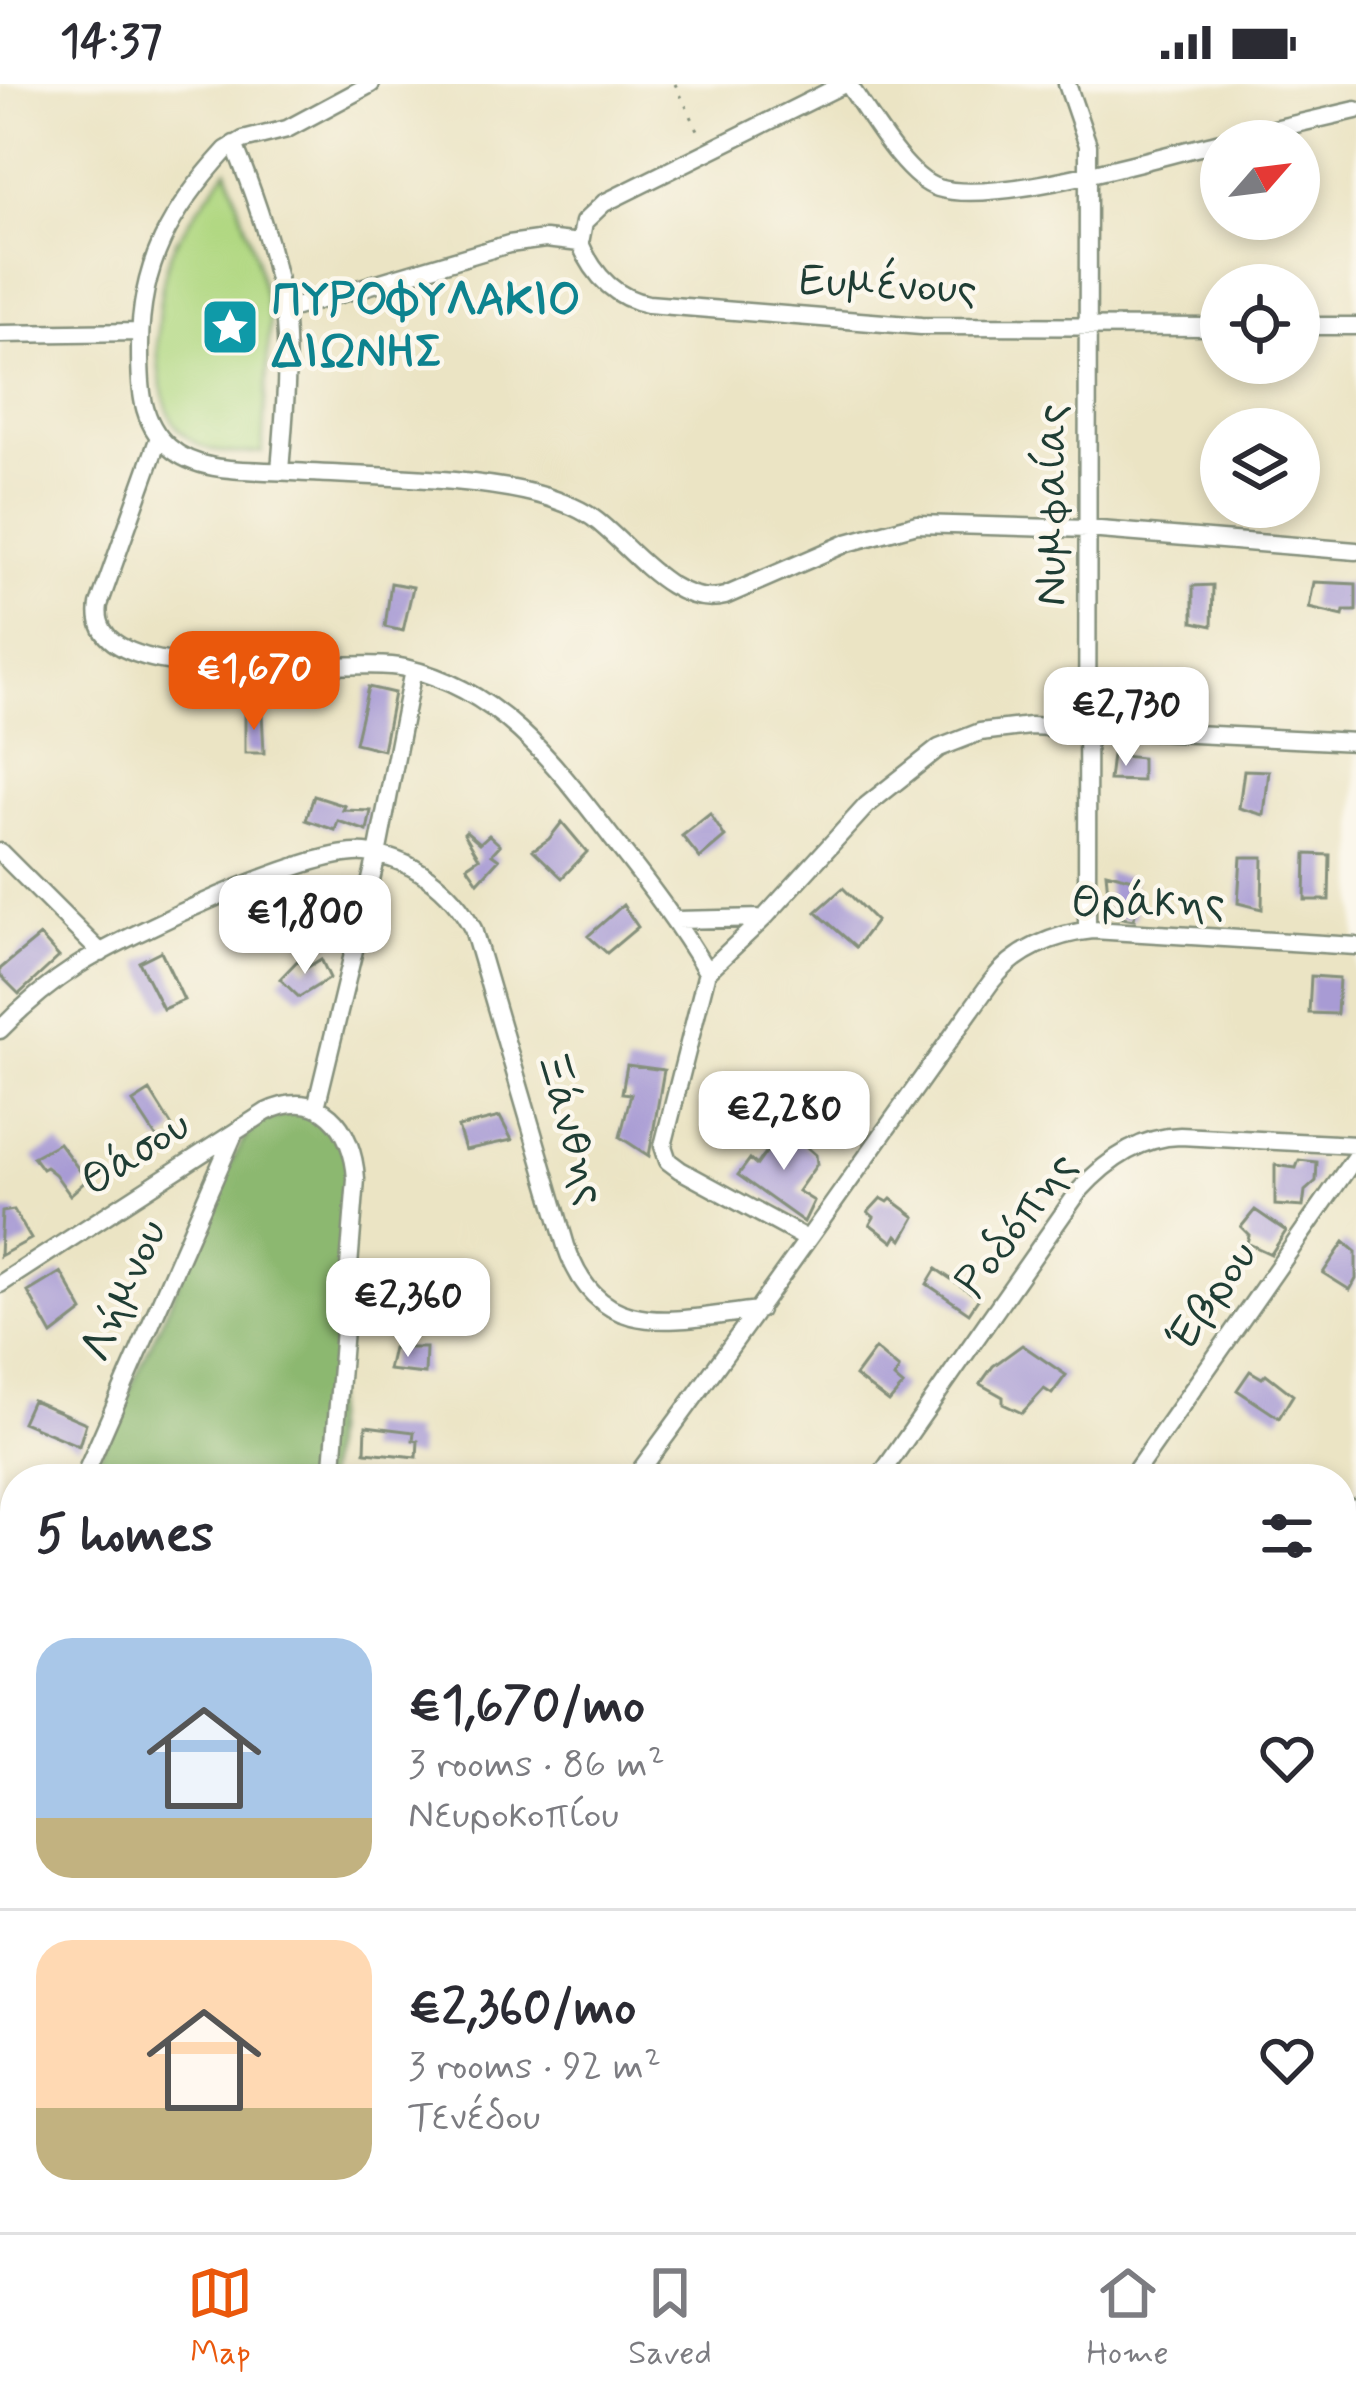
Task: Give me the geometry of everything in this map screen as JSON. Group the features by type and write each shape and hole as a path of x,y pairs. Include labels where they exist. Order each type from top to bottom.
{"street":[{"path":"371,84 286,129 234,144 217,160 154,253 145,282 140,332 141,393 148,420 178,454 200,464 465,484 542,495 593,518 681,591 711,600 847,543 895,527 930,523 1088,529 1356,550"},
{"path":"284,311 509,244 545,239 580,243 584,222 598,207 846,84 907,165 936,188 1015,189 1200,146"},
{"name":"Νυμφαίας","path":"1066,84 1088,145 1087,931"},
{"path":"1313,120 1356,110"},
{"path":"234,144 267,240 284,311 286,382 280,471"},
{"name":"Ευμένους","path":"580,243 611,289 648,304 921,326 1200,327"},
{"path":"1320,326 1356,326"},
{"path":"0,334 140,332"},
{"path":"159,437 98,609 98,621 109,637 138,656 188,667 366,662 413,670 480,698 552,761 676,920 706,973"},
{"path":"333,1464 355,1169 341,1127 316,1107 377,855 413,670"},
{"path":"807,1239 673,1166 664,1156 663,1145 706,973 764,918 867,805 939,748 1002,728 1356,742"},
{"path":"0,852 100,953"},
{"path":"0,1030 40,993 100,953 310,860 348,853 377,855"},
{"name":"Ξάνθης","path":"377,855 407,864 434,881 473,929 566,1246 580,1280 595,1299 639,1320 759,1310"},
{"path":"676,920 764,918"},
{"name":"Θράκης","path":"645,1464 998,973 1040,944 1087,931 1356,946"},
{"name":"Θάσου","path":"0,1284 282,1106 316,1107"},
{"name":"Λήμνου","path":"90,1464 234,1133"},
{"name":"Ροδόπης","path":"888,1464 1079,1191 1123,1153 1168,1136 1356,1145"},
{"name":"Έβρου","path":"1140,1464 1356,1156"}],"path":[{"path":"675,84 708,149"}],"green space":[{"path":"227,169 256,257 270,322 262,452 220,452 183,434 171,418 159,371 159,315 167,264 180,236"},
{"path":"292,1112 327,1122 334,1127 352,1169 327,1464 95,1464 225,1172 252,1127"}],"building":[{"path":"1314,582 1356,584 1356,611 1344,611 1343,616 1309,608"},
{"path":"391,583 413,587 403,631 385,627"},
{"path":"1213,585 1212,626 1193,622 1193,586"},
{"path":"368,687 394,693 383,750 355,743"},
{"path":"262,712 264,753 245,753 245,713"},
{"path":"1112,755 1142,758 1142,781 1109,780"},
{"path":"1244,770 1269,771 1264,815 1239,808"},
{"path":"314,796 345,806 343,810 371,811 367,831 338,821 335,830 306,820"},
{"path":"710,814 725,837 700,858 682,836"},
{"path":"562,822 587,852 562,878 533,850"},
{"path":"466,831 480,843 489,835 500,845 492,854 499,859 478,882 467,866 479,858"},
{"path":"1306,854 1330,855 1329,900 1305,900"},
{"path":"1241,857 1263,857 1262,909 1238,903"},
{"path":"1106,872 1133,879 1134,920 1110,916"},
{"path":"843,888 876,921 856,947 816,912"},
{"path":"623,905 638,927 607,953 588,936"},
{"path":"40,936 59,957 19,994 0,975 0,969"},
{"path":"161,951 184,1000 163,1009 139,962"},
{"path":"321,959 330,978 299,997 280,979 298,960 305,969"},
{"path":"1311,976 1339,978 1337,1014 1309,1013"},
{"path":"627,1065 664,1070 649,1156 620,1137 631,1094 622,1093"},
{"path":"150,1091 175,1131 160,1143 133,1102"},
{"path":"500,1117 512,1140 465,1150 458,1127"},
{"path":"784,1127 816,1155 817,1164 798,1191 814,1201 804,1222 738,1175 750,1159 757,1165"},
{"path":"59,1143 87,1180 70,1195 55,1174 42,1169 33,1157"},
{"path":"1299,1160 1317,1162 1316,1181 1305,1191 1303,1207 1275,1205 1275,1165 1296,1168"},
{"path":"881,1198 891,1199 915,1217 902,1240 897,1235 893,1242 870,1224 874,1217 868,1212"},
{"path":"14,1210 31,1239 0,1256 2,1212"},
{"path":"1255,1210 1286,1231 1271,1254 1247,1243 1249,1235 1241,1227"},
{"path":"1344,1242 1356,1252 1356,1279 1350,1290 1323,1273"},
{"path":"936,1269 979,1298 969,1313 927,1284"},
{"path":"61,1272 83,1311 52,1335 28,1292"},
{"path":"1022,1345 1066,1375 1052,1394 1044,1389 1022,1413 980,1384 993,1366"},
{"path":"393,1348 426,1348 425,1374 388,1370"},
{"path":"875,1349 899,1369 894,1378 903,1386 889,1402 855,1376"},
{"path":"1250,1371 1262,1378 1266,1374 1293,1395 1279,1418 1237,1390"},
{"path":"32,1400 86,1423 79,1446 22,1422"},
{"path":"366,1426 414,1432 417,1457 365,1452"}],"place":[{"name":"ΠΥΡΟΦΥΛΑΚΙΟ ΔΙΩΝΗΣ","path":"230,327"}]}
